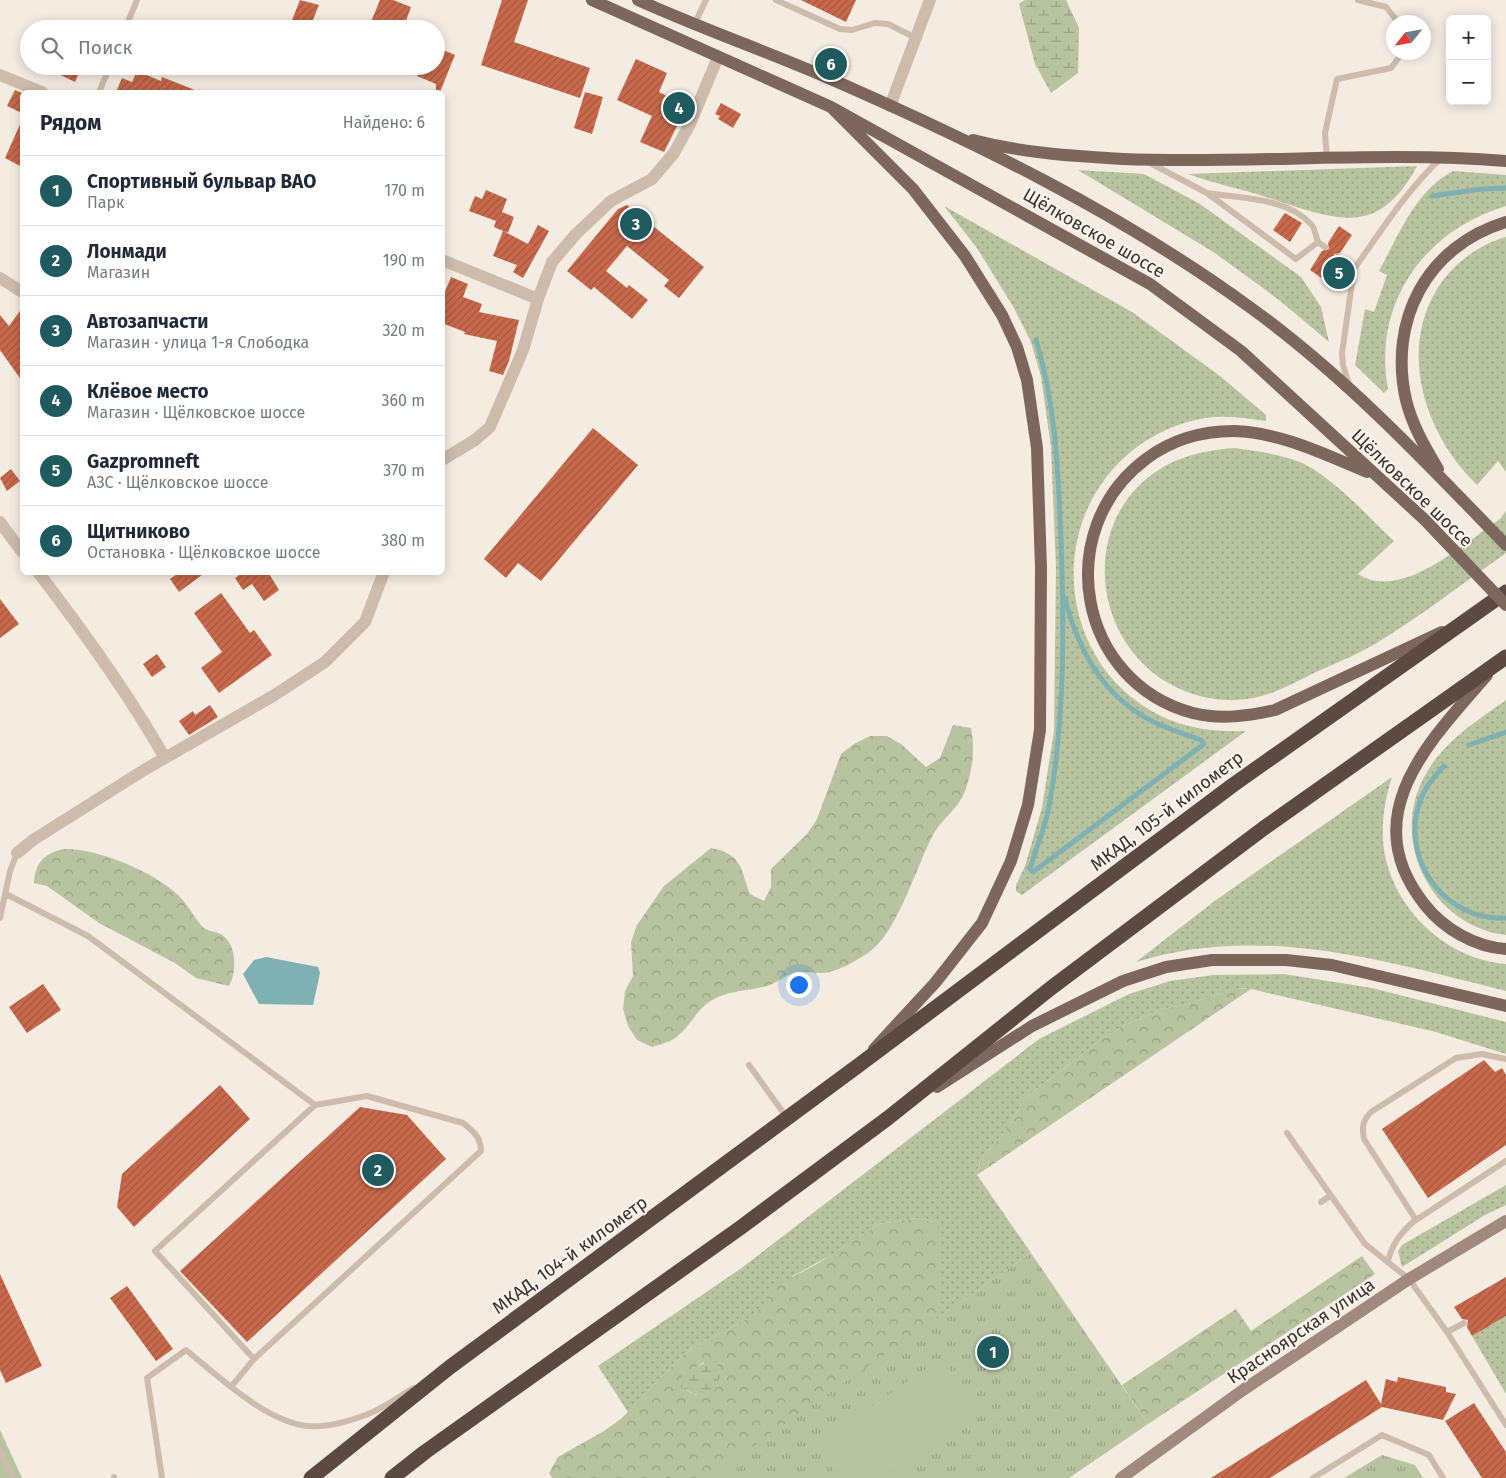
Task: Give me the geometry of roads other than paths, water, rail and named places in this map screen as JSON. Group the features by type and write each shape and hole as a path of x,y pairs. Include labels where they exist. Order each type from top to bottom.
{"highway":[{"name":"МКАД, 105-й километр","path":"855,1068 1233,785 1506,592"},
{"path":"392,1478 740,1228 888,1118 1050,988 1264,828 1501,660"},
{"name":"МКАД, 104-й километр","path":"311,1478 450,1367 855,1068"}],"main road":[{"name":"Щёлковское шоссе","path":"592,0 831,107 912,153 1035,218 1150,284 1241,351 1425,520 1506,605"},
{"name":"Щёлковское шоссе","path":"638,0 890,106 1058,188 1174,256 1250,307 1292,339 1353,393 1445,482 1506,545"},
{"path":"831,107 913,189 965,256 1002,316 1017,347 1027,380 1037,448 1041,568 1040,730 1028,805 1011,861 982,923 935,983 855,1068"},
{"path":"948,134 1006,149 1050,155 1142,160 1444,156 1506,160"},
{"path":"1445,482 1419,436 1406,402 1401,372 1402,342 1407,320 1422,285 1440,261 1463,241 1489,227 1506,222"},
{"path":"1376,476 1310,448 1262,435 1235,431 1208,433 1156,452 1133,468 1115,489 1100,513 1091,539 1087,566 1088,594 1095,621 1106,647 1123,669 1143,688 1167,703 1193,712 1220,717 1248,716 1284,706 1466,620"},
{"path":"1501,660 1440,728 1414,764 1400,801 1398,841 1409,880 1431,912 1463,936 1481,944 1506,949"},
{"path":"888,1118 1032,1026 1123,980 1166,967 1212,960 1286,960 1332,965 1506,1006"}],"street":[{"path":"890,106 930,0"},
{"path":"445,458 475,440 490,427 523,350 538,299 552,262 576,234 612,201 652,179 674,153 690,124 718,57"},
{"path":"0,75 37,90"},
{"path":"445,261 538,299"},
{"path":"0,278 20,291"},
{"path":"0,522 20,549"},
{"path":"40,575 98,651 122,690 145,722 165,758"},
{"path":"17,853 33,840 165,758 273,696 325,662 365,622 383,575"},
{"name":"Красноярская улица","path":"1121,1478 1244,1390 1409,1279 1506,1221"}],"lane":[{"path":"129,20 137,0"},
{"path":"694,25 706,0"},
{"path":"776,0 840,28 852,30 875,23 888,24 916,38"},
{"path":"1358,0 1386,7 1392,15"},
{"path":"1327,159 1325,133 1337,78 1390,68 1396,60"},
{"path":"100,90 106,75"},
{"path":"1353,393 1347,382 1342,354 1354,268 1426,172 1444,156"},
{"path":"1142,160 1207,193 1296,259 1318,242"},
{"path":"1207,193 1260,200 1296,212 1313,225 1318,242 1325,247"},
{"path":"1338,257 1354,268"},
{"path":"0,918 17,853"},
{"path":"6,894 88,936 315,1105"},
{"path":"1416,1220 1364,1139 1362,1129 1364,1119 1387,1101 1456,1058 1482,1054 1506,1060"},
{"path":"750,1065 787,1118"},
{"path":"231,1387 254,1359 481,1150 481,1142 474,1131 463,1123 367,1096 315,1105 155,1251 254,1359"},
{"path":"1287,1133 1365,1244 1409,1279 1447,1332 1506,1425"},
{"path":"1388,1261 1391,1248 1400,1234 1416,1220 1506,1161"},
{"path":"1321,1202 1330,1196"},
{"path":"1447,1332 1464,1323"},
{"path":"162,1478 147,1378 186,1350 231,1387 276,1416 308,1426 333,1424 369,1413 450,1367"},
{"path":"1313,1478 1382,1435 1429,1455 1443,1478"},
{"path":"0,1450 13,1478"}],"water":[{"path":"266,957 318,967 320,973 313,1005 259,1004 243,974 254,960"}],"waterway":[{"path":"1432,196 1482,189 1506,188"},
{"path":"1036,340 1048,389 1055,438 1061,538 1063,639 1061,707 1054,774 1047,815 1030,869 1033,872 1204,744 1201,740 1158,724 1139,714 1109,688 1096,672 1086,655 1065,598"},
{"path":"1469,745 1506,732"},
{"path":"1444,766 1428,786 1418,808 1415,829 1417,849 1424,868 1434,885 1448,899 1465,910 1485,916 1506,918"}],"place":[{"name":"Щитниково","path":"831,64"},
{"name":"Клёвое место","path":"679,108"},
{"name":"Автозапчасти","path":"636,224"},
{"name":"Gazpromneft","path":"1339,273"},
{"name":"Лонмади","path":"378,1170"},
{"name":"Спортивный бульвар ВАО","path":"993,1352"}]}
